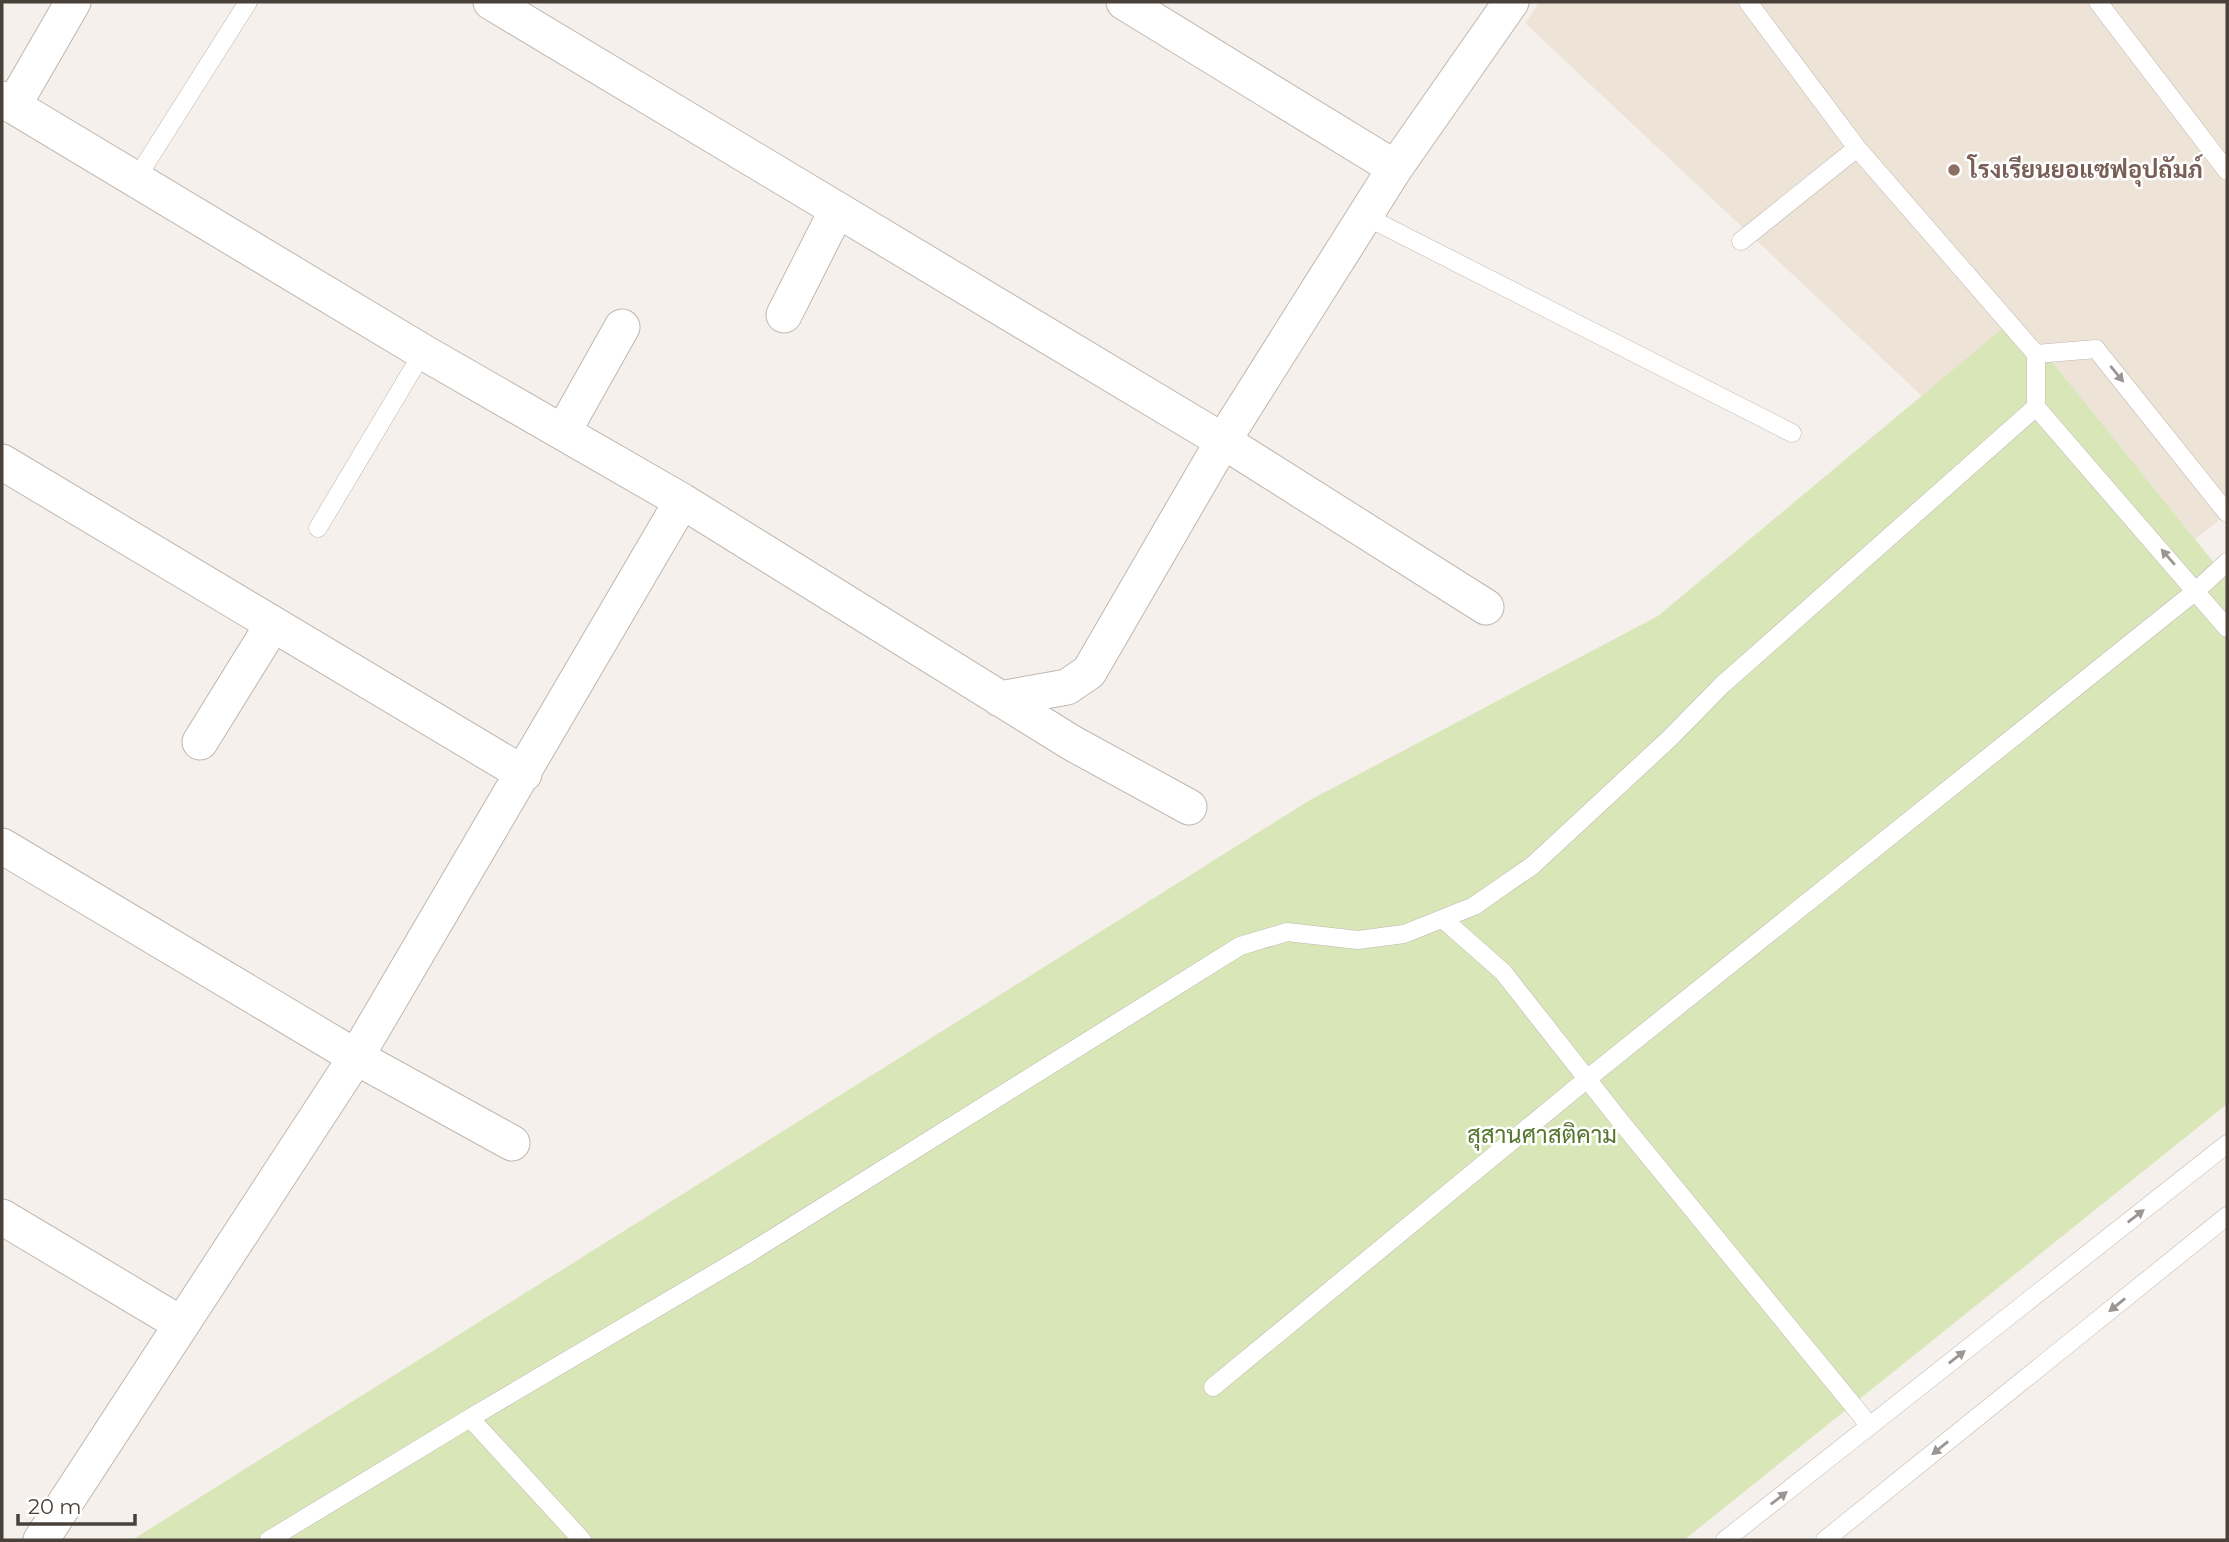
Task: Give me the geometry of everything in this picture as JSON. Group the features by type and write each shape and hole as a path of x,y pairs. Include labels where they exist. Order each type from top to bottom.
{"street":[{"path":"73,2 7,103 423,352 682,501 1072,743 1189,807"},
{"path":"491,2 1223,441 1486,607"},
{"path":"1124,2 1395,168"},
{"path":"1000,699 1067,687 1089,672 1223,441 1395,168 1511,2"},
{"path":"783,315 837,210"},
{"path":"563,432 622,327"},
{"path":"2,462 524,774"},
{"path":"41,1540 356,1057 682,501"},
{"path":"200,742 273,624"},
{"path":"2,846 356,1057 512,1143"},
{"path":"2,1217 181,1324"}],"lane":[{"path":"136,179 248,2"},
{"path":"1748,2 1857,148 2036,354 2036,407 2197,590 2227,628"},
{"path":"2098,2 2227,171"},
{"path":"1741,241 1857,148"},
{"path":"1365,216 1792,433"},
{"path":"2036,354 2096,349 2227,513"},
{"path":"318,528 423,352"},
{"path":"270,1540 746,1255 1240,946 1287,932 1357,940 1404,933 1474,906 1533,865 1670,738 1722,685 2036,407"},
{"path":"1213,1387 1587,1079 2197,590 2227,562"},
{"path":"1443,919 1503,972 1870,1426"},
{"path":"1725,1540 2227,1144"},
{"path":"1825,1540 2227,1216"},
{"path":"470,1418 582,1540"}],"shaded area":[{"name":"โรงเรียนยอแซฟอุปถัมภ์","path":"1540,2 2227,2 2227,514 2195,539 2016,317 1922,396 1525,23"}],"green space":[{"name":"สุสานศาสติคาม","path":"2016,317 2227,579 2227,1104 1684,1540 132,1540 1310,800 1658,616"}],"place":[{"name":"โรงเรียนยอแซฟอุปถัมภ์","path":"1954,170"}]}
